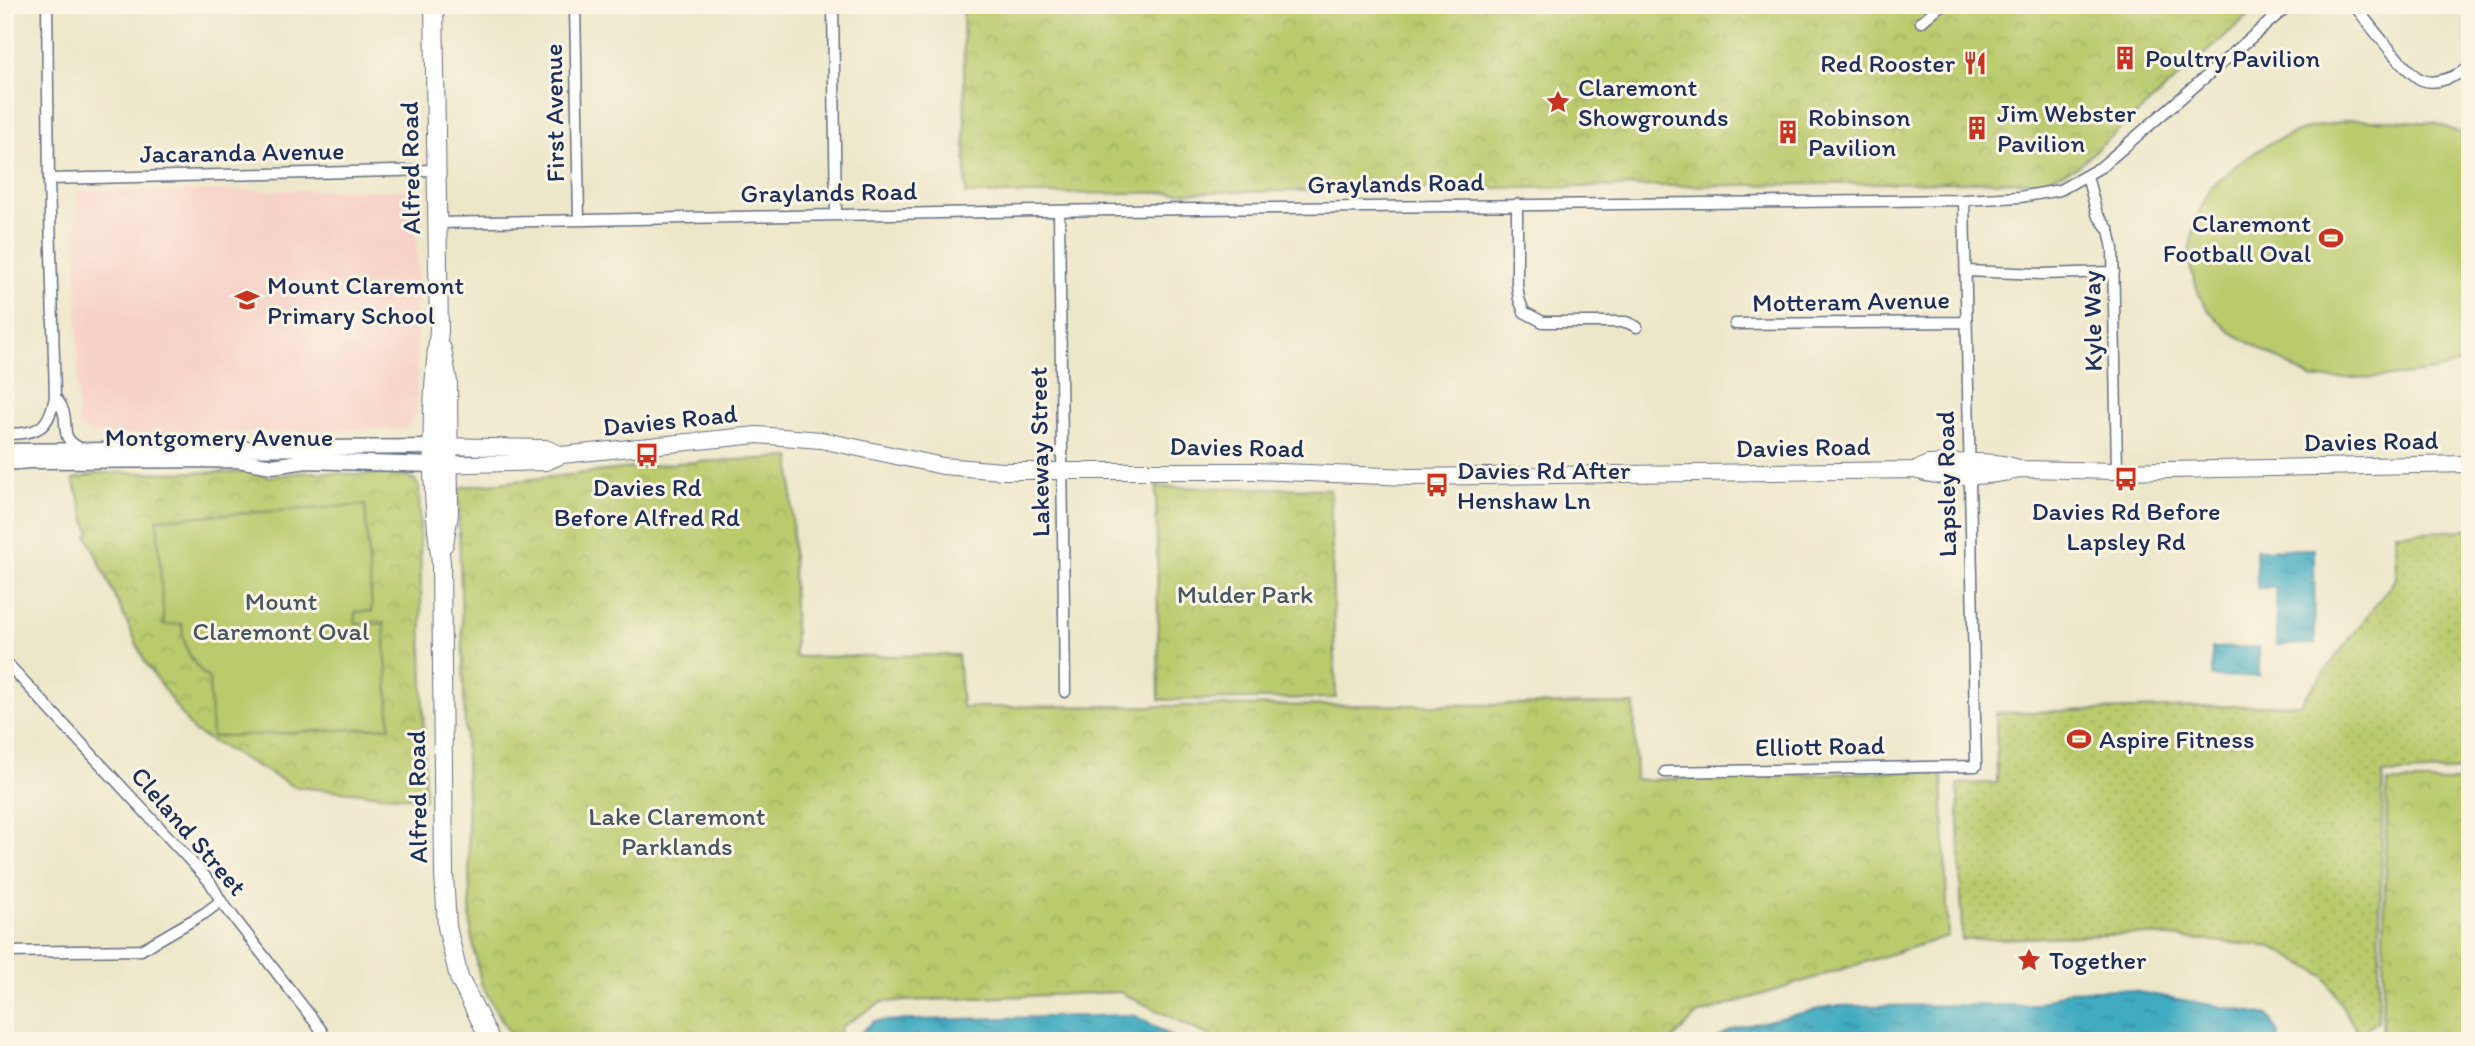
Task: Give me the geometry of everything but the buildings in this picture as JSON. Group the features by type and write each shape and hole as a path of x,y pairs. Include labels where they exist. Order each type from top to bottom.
{"main road":[{"name":"Alfred Road","path":"434,5 439,331 448,382 434,513 441,562 444,874 447,926 459,978 490,1036"},
{"name":"Davies Road","path":"441,455 545,448 562,455 757,435 821,440 957,468 1253,471 1410,477 1915,470 1928,464 1968,469 2007,464 2021,469 2117,471 2470,464"}],"street":[{"path":"5,434 31,433 38,430 46,423 55,397 47,5"},
{"name":"First Avenue","path":"575,5 579,220"},
{"path":"832,5 836,215"},
{"path":"1921,22 1941,5"},
{"name":"Graylands Road","path":"436,223 2020,197 2060,190 2102,167 2289,5"},
{"path":"2354,5 2411,72 2423,81 2455,76 2470,68"},
{"name":"Jacaranda Avenue","path":"49,179 436,170"},
{"name":"Kyle Way","path":"2087,176 2097,214 2109,230 2113,249 2117,471"},
{"name":"Lapsley Road","path":"1964,200 1976,766"},
{"path":"1517,204 1517,285 1518,299 1524,312 1544,322 1626,321 1637,327"},
{"name":"Lakeway Street","path":"1059,211 1065,692"},
{"path":"1966,271 2041,274 2114,272"},
{"name":"Motteram Avenue","path":"1735,324 1966,322"},
{"path":"55,397 64,410 64,428 68,439 74,446 90,453"},
{"name":"Montgomery Avenue","path":"5,451 238,460 272,466 307,461 441,455"},
{"name":"Montgomery Avenue","path":"5,463 90,453"},
{"name":"Cleland Street","path":"5,661 209,882 220,901 322,1031 322,1041"},
{"name":"Elliott Road","path":"1665,772 1976,766"},
{"path":"5,952 141,950 205,913 220,901"}],"shaded area":[{"name":"Mount Claremont Primary School","path":"417,190 417,410 406,429 90,435 78,424 77,191"}],"green space":[{"name":"Claremont Showgrounds","path":"963,5 2261,5 2077,167 2041,181 966,194"},
{"name":"Claremont Football Oval","path":"2350,120 2435,123 2470,137 2470,358 2440,370 2388,377 2313,379 2229,331 2208,310 2200,297 2191,270 2189,252 2195,223 2209,190 2239,163 2270,143 2305,129"},
{"name":"Lake Claremont Parklands","path":"791,457 795,657 958,655 962,707 1634,704 1636,780 1942,770 1948,936 1697,1015 1671,1041 1219,1041 1120,992 882,1002 841,1027 839,1041 514,1041 481,984 471,932 458,491 463,487 676,463"},
{"name":"Mount Claremont Oval","path":"253,472 267,477 305,472 407,476 415,480 419,487 425,799 295,787 193,731 145,662 87,535 90,533 73,479 99,473"},
{"name":"Mulder Park","path":"1156,487 1330,489 1336,698 1159,700"},
{"path":"365,505 372,611 355,612 356,624 384,623 390,727 212,737 209,679 189,654 182,624 164,625 157,519"},
{"path":"2470,530 2470,770 2383,774 2378,1021 2359,1034 2324,976 2273,947 2138,934 1962,940 1958,784 1997,783 1996,713 2300,704 2396,578 2395,533"},
{"path":"2387,782 2470,782 2470,1041 2375,1041 2382,1036"}],"water":[{"path":"2314,549 2315,644 2277,645 2276,588 2257,588 2256,550"},
{"path":"2259,647 2259,676 2212,677 2212,648"},
{"path":"2121,989 2268,1015 2279,1034 2278,1041 1713,1041 1732,1029 1832,1006 2036,1005 2068,991"},
{"path":"1134,1015 1180,1041 852,1041 874,1021"}],"place":[{"name":"Poultry Pavilion","path":"2125,58"},
{"name":"Red Rooster","path":"1975,63"},
{"name":"Claremont Showgrounds","path":"1558,102"},
{"name":"Jim Webster Pavilion","path":"1977,128"},
{"name":"Robinson Pavilion","path":"1788,132"},
{"name":"Claremont Football Oval","path":"2331,238"},
{"name":"Mount Claremont Primary School","path":"247,300"},
{"name":"Davies Rd Before Alfred Rd","path":"647,455"},
{"name":"Davies Rd Before Lapsley Rd","path":"2126,479"},
{"name":"Davies Rd After Henshaw Ln","path":"1437,485"},
{"name":"Aspire Fitness","path":"2079,739"},
{"name":"Together","path":"2029,960"}]}
